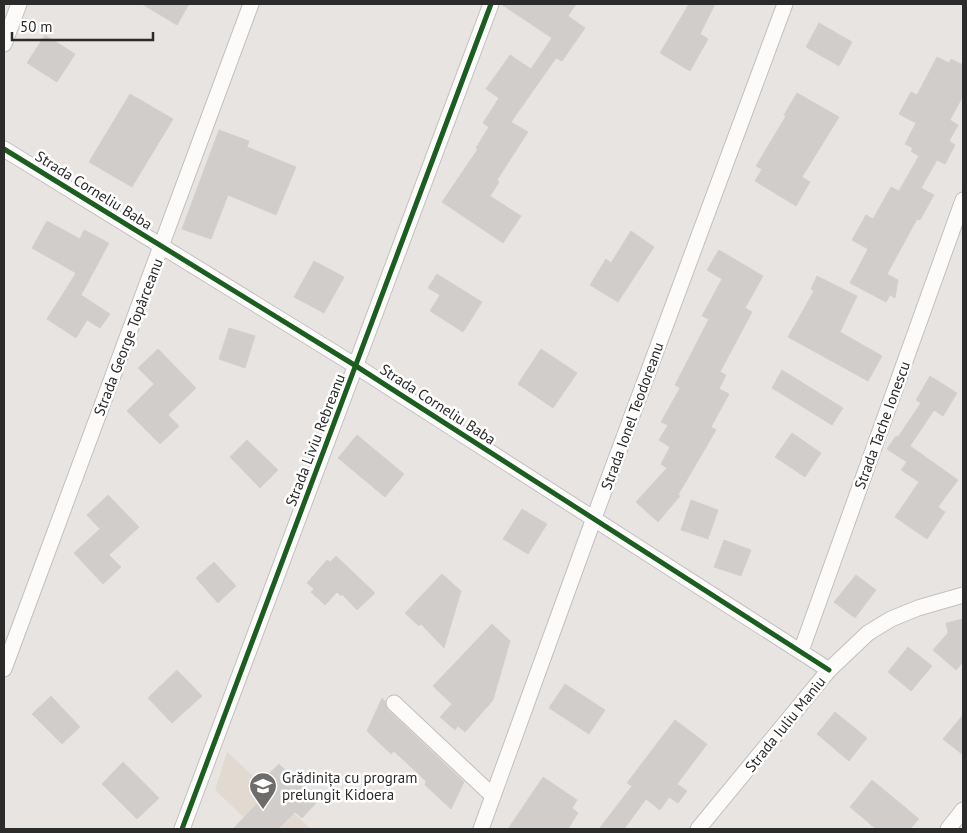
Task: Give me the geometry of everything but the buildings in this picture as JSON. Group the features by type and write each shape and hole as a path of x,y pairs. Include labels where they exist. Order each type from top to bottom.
{"street":[{"path":"4,44 19,4"},
{"name":"Strada George Topârceanu","path":"4,669 252,4"},
{"name":"Strada Liviu Rebreanu","path":"182,829 491,4"},
{"name":"Strada Ionel Teodoreanu","path":"481,829 594,518 785,4"},
{"name":"Strada Corneliu Baba","path":"4,149 356,366 829,670"},
{"name":"Strada Tache Ionescu","path":"801,651 963,200"},
{"name":"Strada Iuliu Maniu","path":"698,829 829,670 868,633 891,618 963,594"},
{"path":"394,703 493,796"},
{"path":"948,829 963,810"}],"shaded area":[{"name":"Grădinița cu program prelungit Kidoera","path":"227,752 311,829 256,829 215,790"}],"cycle path":[{"path":"182,829 491,4"},
{"path":"4,149 356,366 829,670"}],"place":[{"name":"Grădinița cu program prelungit Kidoera","path":"263,810"}]}
